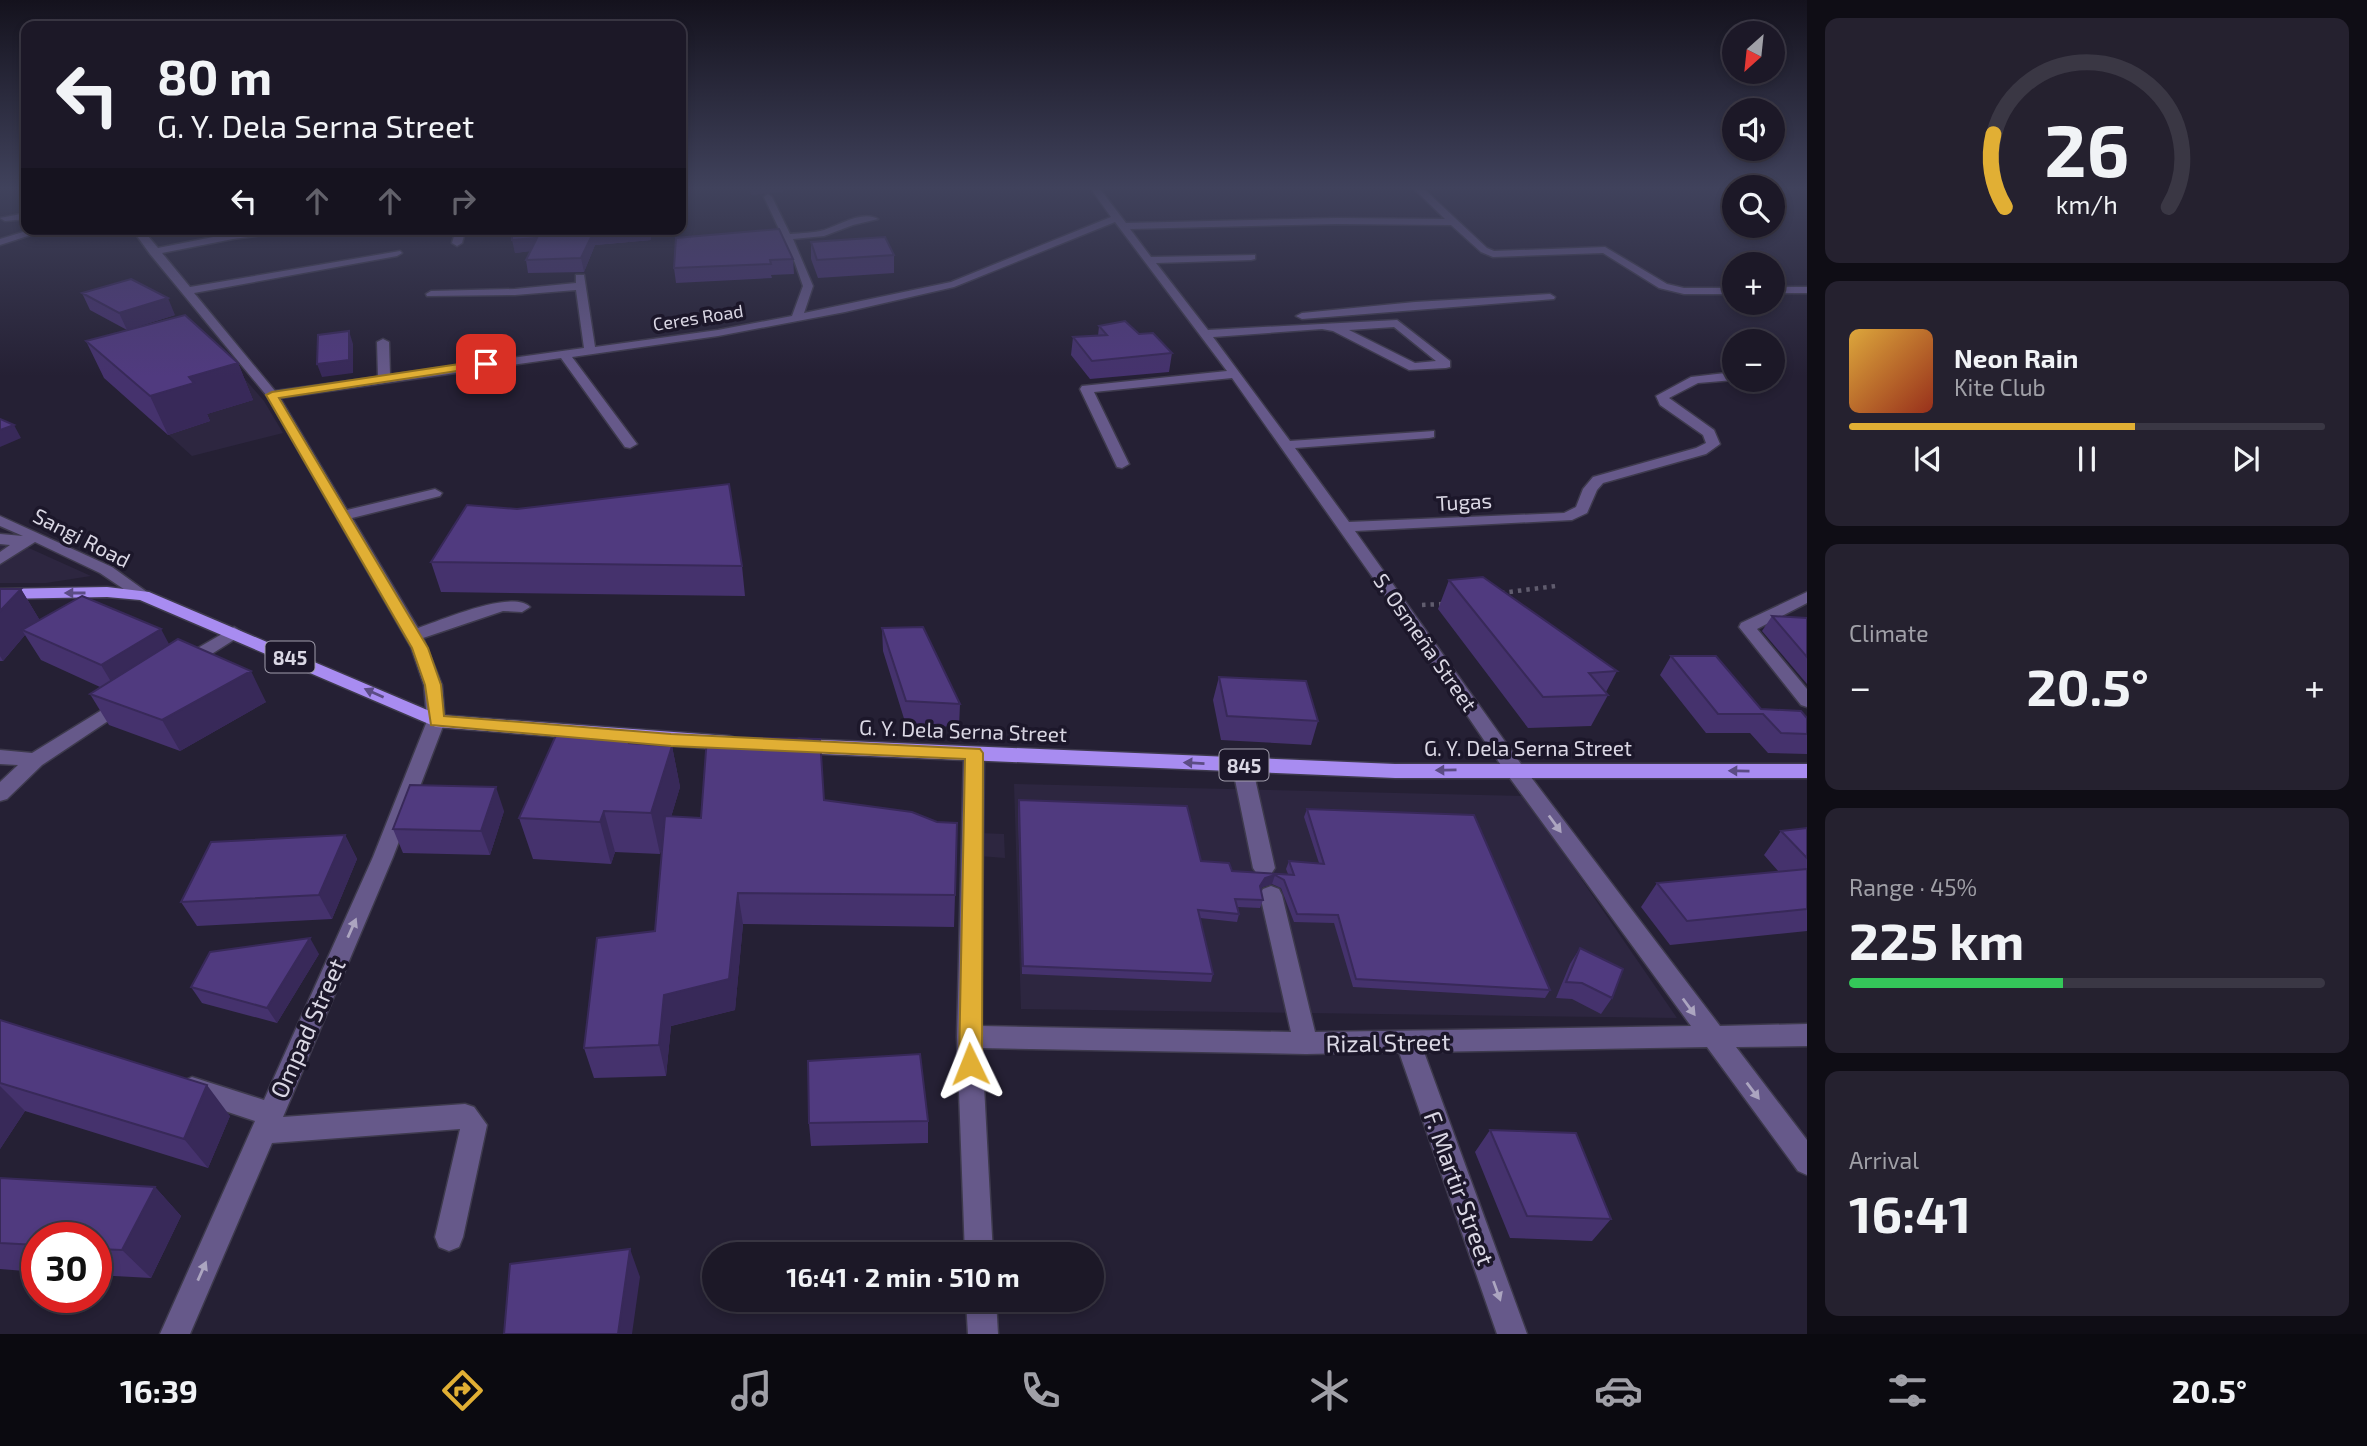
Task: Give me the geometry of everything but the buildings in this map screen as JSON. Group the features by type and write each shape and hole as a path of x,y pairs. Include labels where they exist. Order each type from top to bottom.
{"main road":[{"name":"845","path":"0,594 143,595 436,721 748,744"},
{"name":"G. Y. Dela Serna Street","path":"774,745 1395,771 1807,771"}],"street":[{"path":"156,251 153,252 272,395 426,662 433,685 436,721"},
{"path":"795,251 808,286 797,318"},
{"name":"Ceres Road","path":"272,395 384,377 718,332 797,318 954,284 1041,251"},
{"name":"S. Osmeña Street","path":"1141,251 1235,374 1346,527 1514,769 1807,1162"},
{"path":"1487,251 1493,254 1570,251"},
{"path":"1607,251 1663,286 1673,289 1722,291"},
{"path":"186,291 397,253"},
{"path":"1147,260 1251,257"},
{"path":"431,294 515,292 581,280 590,350"},
{"path":"1785,290 1807,290"},
{"path":"1201,330 1415,305 1550,297"},
{"path":"1201,330 1322,326 1336,328 1397,323 1446,364 1413,367 1336,328"},
{"path":"383,342 384,377"},
{"path":"564,353 630,444"},
{"path":"1122,464 1086,389 1235,374"},
{"name":"Tugas","path":"1346,527 1567,517 1582,510 1590,489 1598,480 1701,451 1713,444 1709,433 1664,402 1662,396 1695,380 1722,377"},
{"path":"1286,445 1429,434"},
{"path":"342,516 435,493"},
{"name":"Sangi Road","path":"0,520 29,539 106,570 143,595"},
{"path":"0,539 29,539"},
{"path":"0,559 29,539"},
{"path":"1807,597 1747,627 1807,701"},
{"path":"412,636 502,607 522,607"},
{"path":"166,675 234,632"},
{"path":"0,794 35,760 144,690"},
{"name":"Ompad Street","path":"175,1334 383,857 436,721"},
{"path":"974,753 969,1037 978,1242"},
{"path":"0,757 35,760"},
{"path":"1242,765 1264,868"},
{"path":"1271,895 1306,1043"},
{"name":"Rizal Street","path":"969,1037 1306,1043 1807,1035"},
{"name":"F. Martir Street","path":"1408,1042 1513,1334"},
{"path":"167,1081 266,1122 465,1116 474,1125 449,1237"},
{"path":"982,1312 983,1334"}],"path":[{"path":"1491,596 1516,589 1556,586"},
{"path":"1402,607 1453,603"}],"shaded area":[{"path":"216,346 264,401 283,433 192,456 105,377"},
{"path":"0,535 91,576 46,583 0,583"},
{"path":"1014,784 1524,796 1677,1018 1021,1009"},
{"path":"978,833 1004,834 1005,858 979,856"}],"route":[{"path":"486,364 272,395 420,648 433,685 436,721 671,740 974,753 970,1064"}]}
